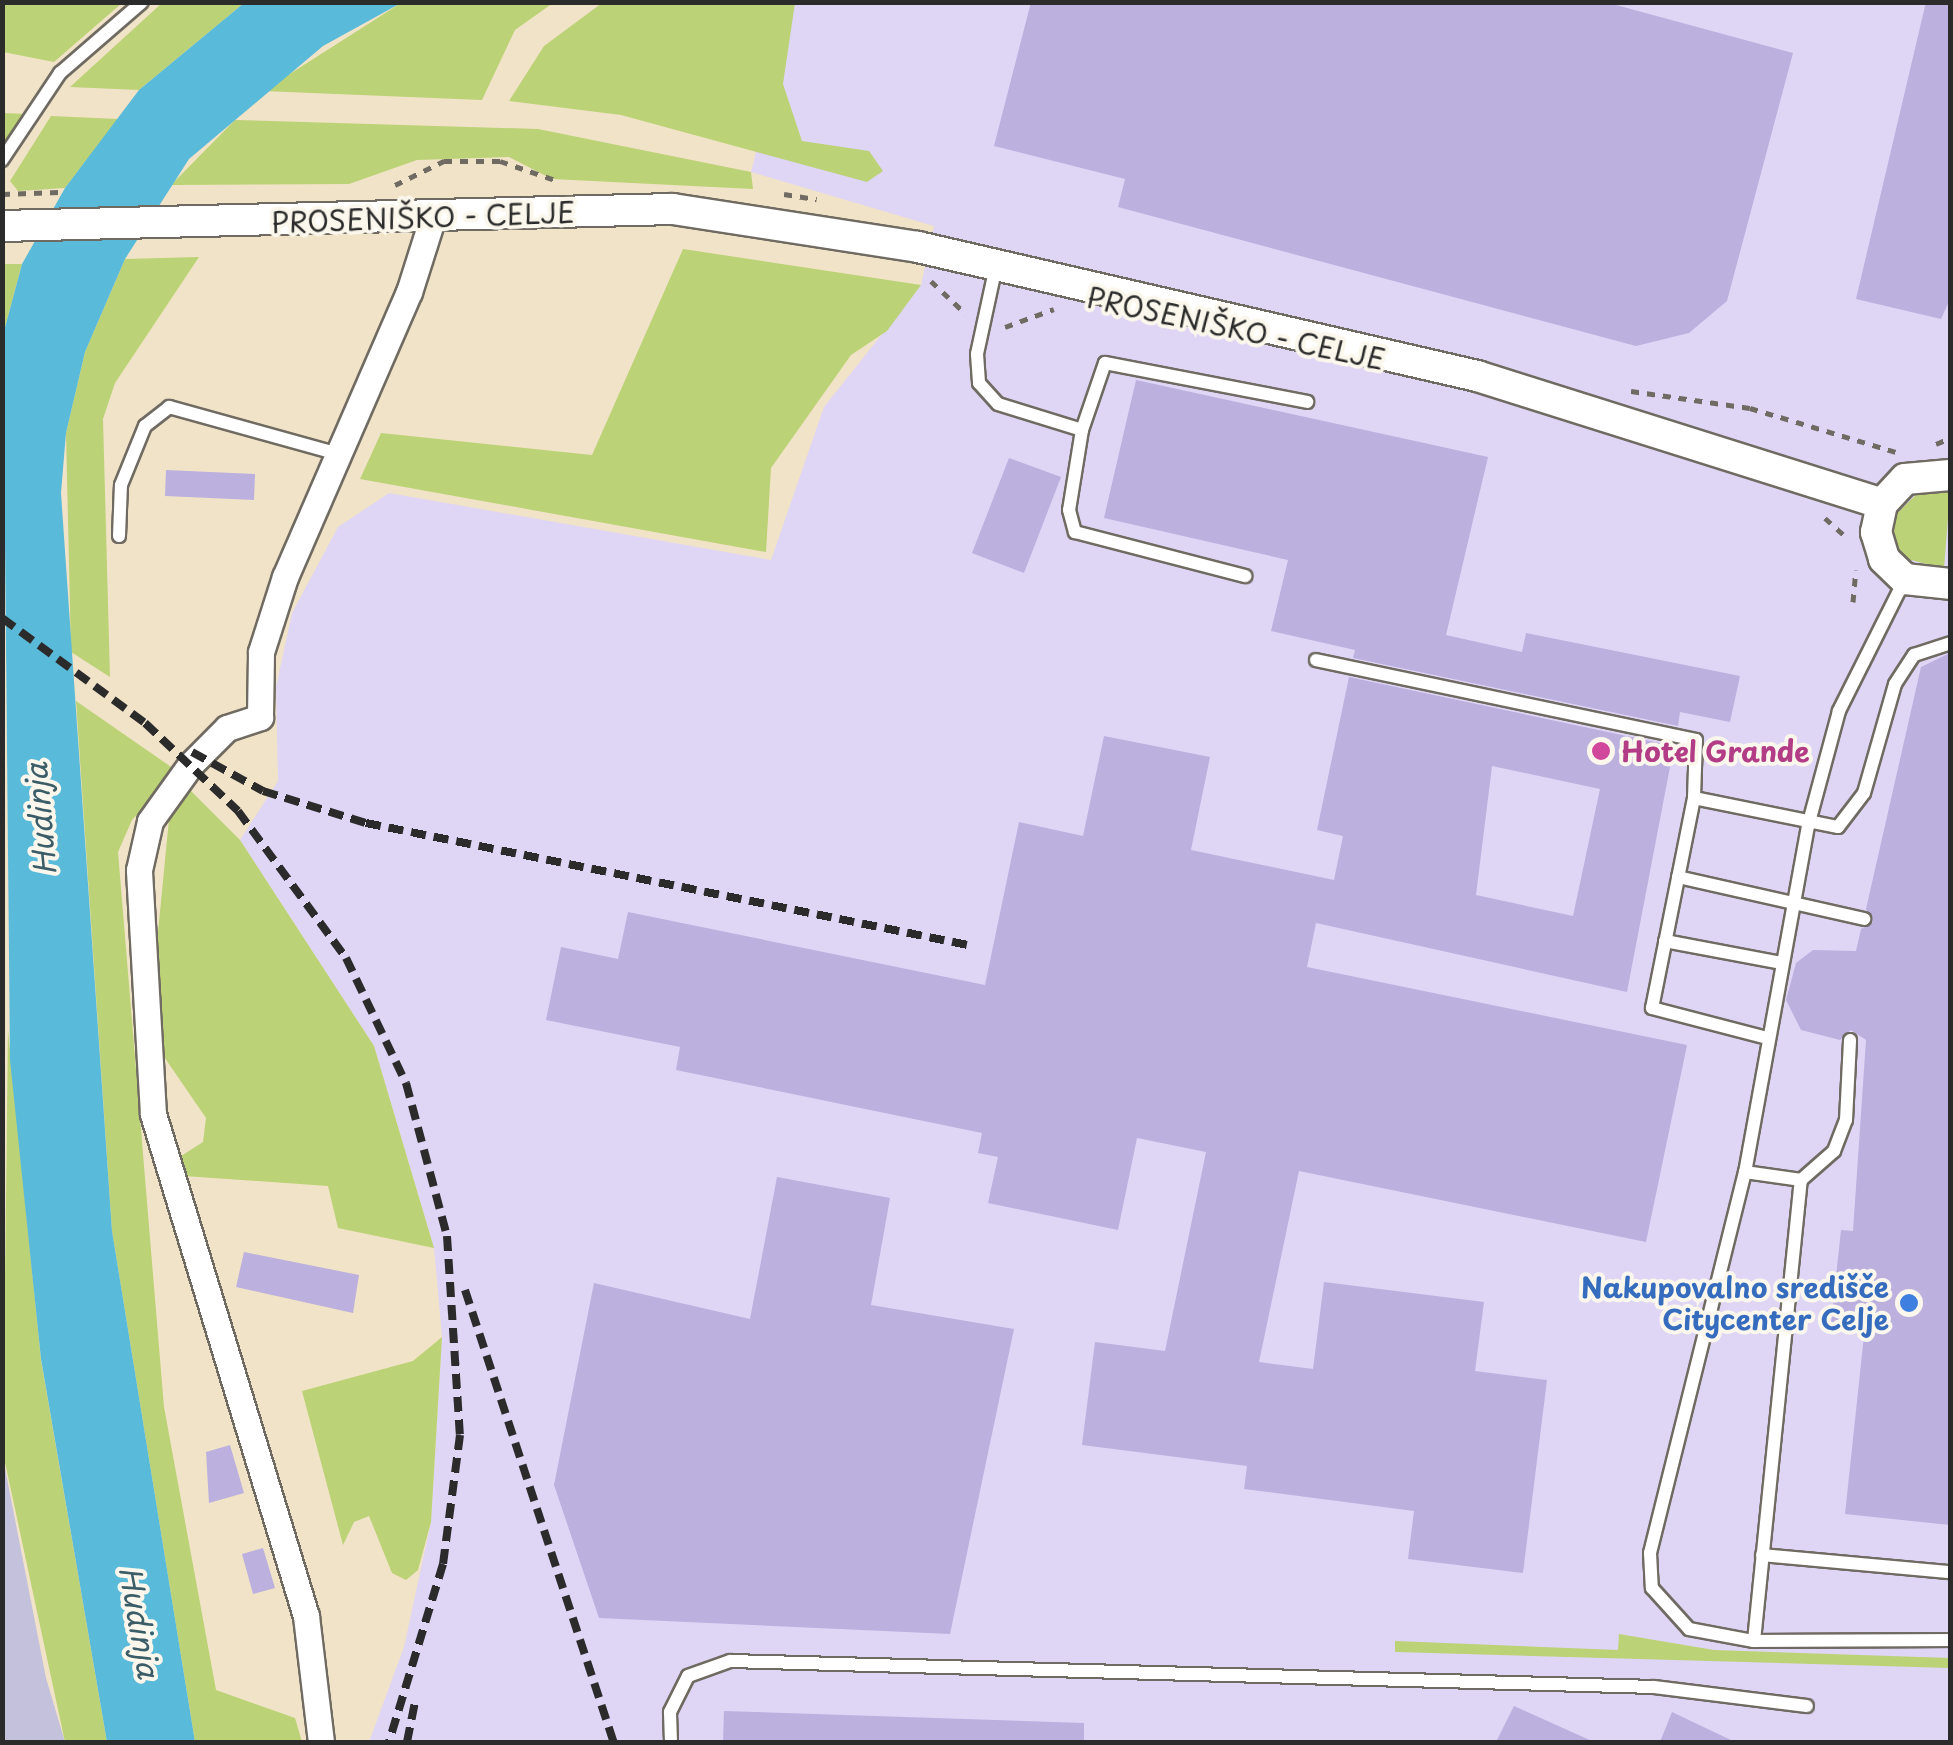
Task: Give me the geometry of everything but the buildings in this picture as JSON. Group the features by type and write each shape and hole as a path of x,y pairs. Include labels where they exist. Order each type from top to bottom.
{"street":[{"path":"2,226 673,209 996,266 1477,376 1882,504"},
{"path":"321,1742 316,1670 287,1546 153,1114 140,870 150,820 197,756 227,728 260,717 260,652 434,213"},
{"path":"1950,475 1905,480 1882,504 1878,546 1905,579 1950,584"}],"lane":[{"path":"2,160 60,73 142,2"},
{"path":"996,266 979,382 998,404 1082,430"},
{"path":"1245,576 1075,532 1068,510 1082,430 1106,363 1308,402"},
{"path":"119,536 120,485 145,426 168,407 339,454"},
{"path":"1905,579 1838,711 1808,826 1745,1172 1650,1553 1652,1588 1667,1613 1689,1629 1754,1641 1950,1640"},
{"path":"1694,798 1808,826 1838,826 1855,813 1895,684 1914,656 1950,643"},
{"path":"1316,660 1696,740 1694,798 1652,1008 1767,1038"},
{"path":"1678,877 1864,919"},
{"path":"1665,941 1781,963"},
{"path":"1754,1641 1801,1180 1834,1151 1846,1120 1850,1040"},
{"path":"1745,1172 1801,1180"},
{"path":"1762,1555 1950,1572"},
{"path":"671,1742 670,1712 688,1676 730,1661 1654,1687 1807,1706"}],"path":[{"path":"2,194 13,193"},
{"path":"926,276 958,312 985,321"},
{"name":"PROSENIŠKO - CELJE","path":"985,321 1011,329 1054,309 1074,313"},
{"path":"1813,510 1855,546"},
{"path":"1854,602 1856,563"}],"shaded area":[{"path":"795,3 1950,3 1950,1742 369,1742 404,1647 431,1522 442,1337 434,1248 374,1046 240,840 278,781 276,687 292,613 338,527 389,493 771,560 824,407 921,285 934,226 751,172"},
{"path":"2,1453 46,1678 65,1742 3,1742"}],"green space":[{"path":"2,3 122,3 54,62 3,52"},
{"path":"162,3 244,3 139,90 70,87"},
{"path":"401,3 553,3 515,30 482,100 263,91"},
{"path":"602,3 795,3 783,84 802,141 869,151 883,171 867,182 621,115 509,101 544,46"},
{"path":"3,113 26,114 3,151"},
{"path":"51,116 118,119 65,188 18,191 10,181"},
{"path":"235,120 538,129 751,172 753,189 552,179 509,157 417,160 349,184 171,185"},
{"path":"683,249 921,285 887,331 851,355 771,468 766,552 360,479 381,433 592,455"},
{"path":"199,257 115,383 103,419 110,677 71,652 66,433 85,352 125,259"},
{"path":"3,264 22,264 3,335"},
{"path":"1923,488 1950,492 1944,569 1904,558 1893,539 1893,517"},
{"path":"76,701 177,771 132,820 118,852 164,1407 216,1690 295,1718 302,1742 195,1742 112,1231"},
{"path":"188,788 240,840 374,1046 434,1248 338,1228 328,1186 184,1176 178,1158 203,1142 206,1118 158,1048 155,963 170,809"},
{"path":"8,1031 41,1360 107,1742 65,1742 3,1453"},
{"path":"442,1337 431,1522 418,1570 406,1580 392,1573 369,1516 354,1522 343,1545 302,1391 413,1361"},
{"path":"1619,1634 1714,1650 1950,1658 1950,1668 1395,1652 1395,1641 1618,1650"}],"water":[{"name":"Hudinja","path":"244,3 401,3 323,46 189,159 125,259 85,352 66,433 61,493 112,1231 195,1742 107,1742 41,1359 10,1060 3,335 22,264 65,188 139,90"}],"railway":[{"path":"2,618 145,723 238,811 346,958 406,1083 447,1236 460,1435 443,1564 389,1742"},
{"path":"192,752 263,791 366,823 968,945"},
{"path":"465,1290 614,1742"},
{"path":"407,1742 415,1702"}],"place":[{"name":"Hotel Grande","path":"1601,751"},
{"name":"Nakupovalno središče Citycenter Celje","path":"1909,1303"}]}
